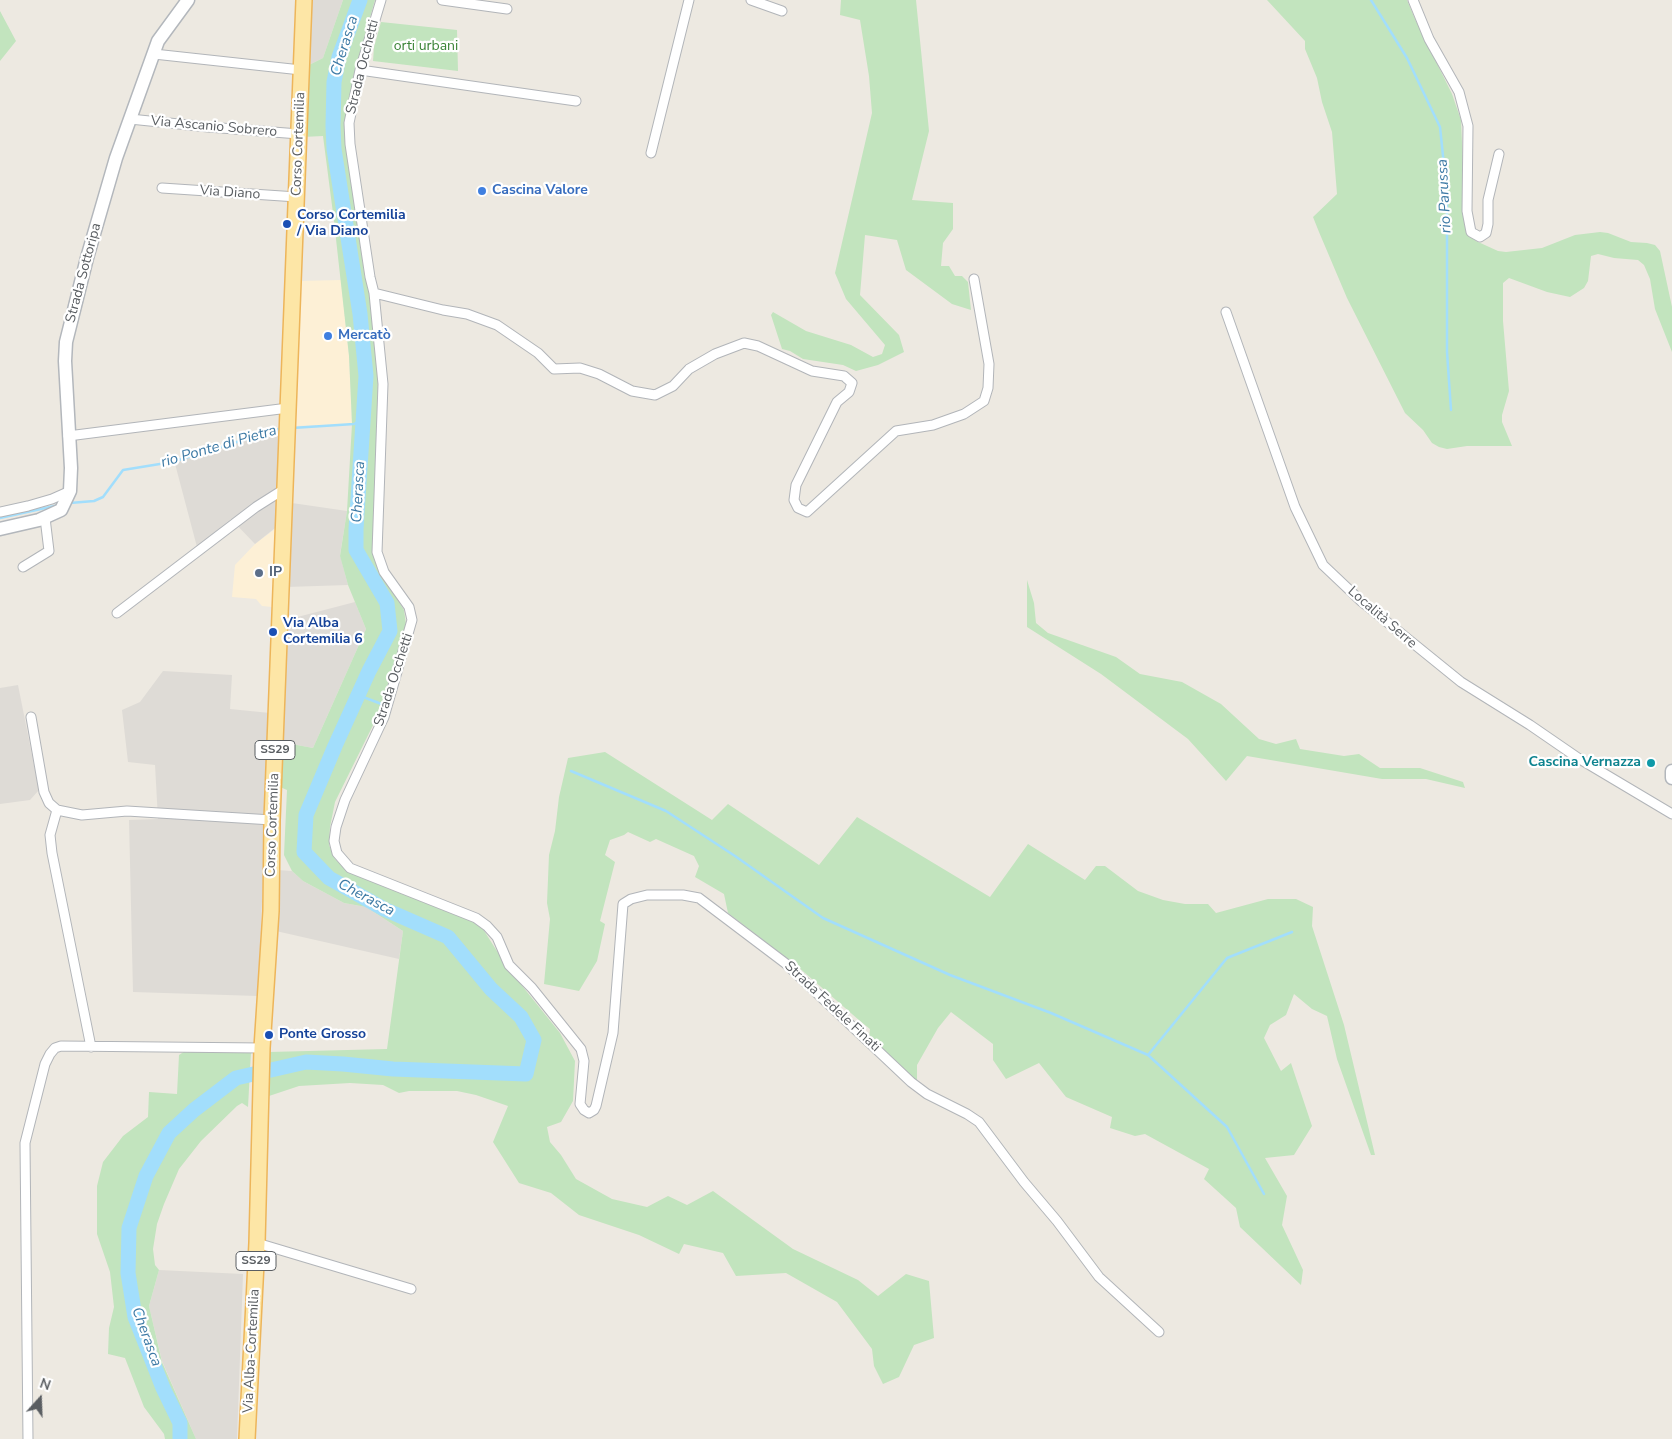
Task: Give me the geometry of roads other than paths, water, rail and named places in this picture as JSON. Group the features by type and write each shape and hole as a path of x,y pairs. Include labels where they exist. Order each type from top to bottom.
{"main road":[{"name":"Corso Cortemilia","path":"262,1050 271,911 272,820 298,197 304,0"},
{"name":"Via Alba-Cortemilia","path":"247,1439 257,1243 262,1050"}],"street":[{"name":"Strada Sottoripa","path":"66,500 71,468 65,361 66,342 87,258 116,158 130,118 158,41 188,0"},
{"name":"Strada Occhetti","path":"380,0 360,70 349,124 350,144 374,293 383,384 377,552 384,572 409,607 412,620 384,717 345,800 336,827 334,842 337,853 350,868 476,918 487,926 497,937 509,965 542,1000 581,1049 584,1061 580,1104 586,1113 589,1113"},
{"path":"442,0 507,9"},
{"path":"650,153 689,0"},
{"path":"751,0 782,11"},
{"path":"1413,0 1429,39 1459,92 1468,126 1467,210 1471,232 1480,237 1486,232 1488,224 1488,200 1499,154"},
{"path":"154,54 301,70"},
{"path":"360,70 576,101"},
{"name":"Via Ascanio Sobrero","path":"130,118 208,127 299,134"},
{"name":"Via Diano","path":"162,188 298,197"},
{"path":"374,293 466,314 497,325 538,354 554,369 580,368 599,374 632,391 655,396 673,386 689,369 715,354 744,343 758,346 812,371 844,376 852,383 849,392 837,402 796,485 794,500 798,508 807,512 896,431 932,425 964,414 984,401 988,388 989,364 974,280"},
{"name":"Località Serre","path":"1226,312 1295,507 1324,564 1361,601 1460,682 1530,725 1578,758 1672,814"},
{"path":"68,436 288,428"},
{"path":"117,613 256,507 286,488"},
{"path":"0,512 52,499 66,500"},
{"path":"0,529 46,518 66,500"},
{"path":"24,567 49,551 46,518"},
{"path":"31,717 44,792 49,803 57,810 82,815 127,811 272,820"},
{"path":"1672,771 1672,778"},
{"path":"57,810 50,835 52,853 91,1047"},
{"name":"Strada Fedele Finati","path":"589,1113 596,1106 613,1033 623,904 631,899 647,895 683,895 699,898 785,963 926,1094 979,1122 1098,1277 1159,1332"},
{"path":"28,1439 25,1144 45,1064 50,1054 55,1048 61,1046 262,1050"},
{"path":"257,1243 411,1289"}],"waterway":[{"name":"Cherasca","path":"180,1439 180,1423 163,1388 135,1317 128,1273 129,1228 146,1176 169,1133 194,1110 236,1078 306,1062 393,1069 526,1074 534,1040 521,1017 491,989 448,937 384,909 329,878 304,852 306,815 369,671 390,631 387,603 356,550 366,376 360,314 334,149 334,82 339,57 360,0"},
{"name":"rio Parussa","path":"1371,0 1407,58 1440,127 1447,194 1447,352 1451,410"},
{"name":"rio Ponte di Pietra","path":"292,428 354,424 363,419"},
{"name":"rio Ponte di Pietra","path":"70,503 94,501 103,497 123,470 172,462 282,428"},
{"name":"rio Ponte di Pietra","path":"0,518 59,505"},
{"path":"358,695 384,705"},
{"path":"571,771 666,811 735,856 823,918 950,975 1051,1013 1148,1055 1227,1127 1264,1194"},
{"path":"1148,1055 1227,958 1292,932"}],"place":[{"name":"Cascina Valore","path":"482,191"},
{"name":"Corso Cortemilia / Via Diano","path":"287,224"},
{"name":"Mercatò","path":"328,336"},
{"name":"IP","path":"259,573"},
{"name":"Via Alba Cortemilia 6","path":"273,632"},
{"name":"Cascina Vernazza","path":"1651,763"},
{"name":"Ponte Grosso","path":"269,1035"}],"park label":[{"name":"orti urbani","path":"426,47"}]}
